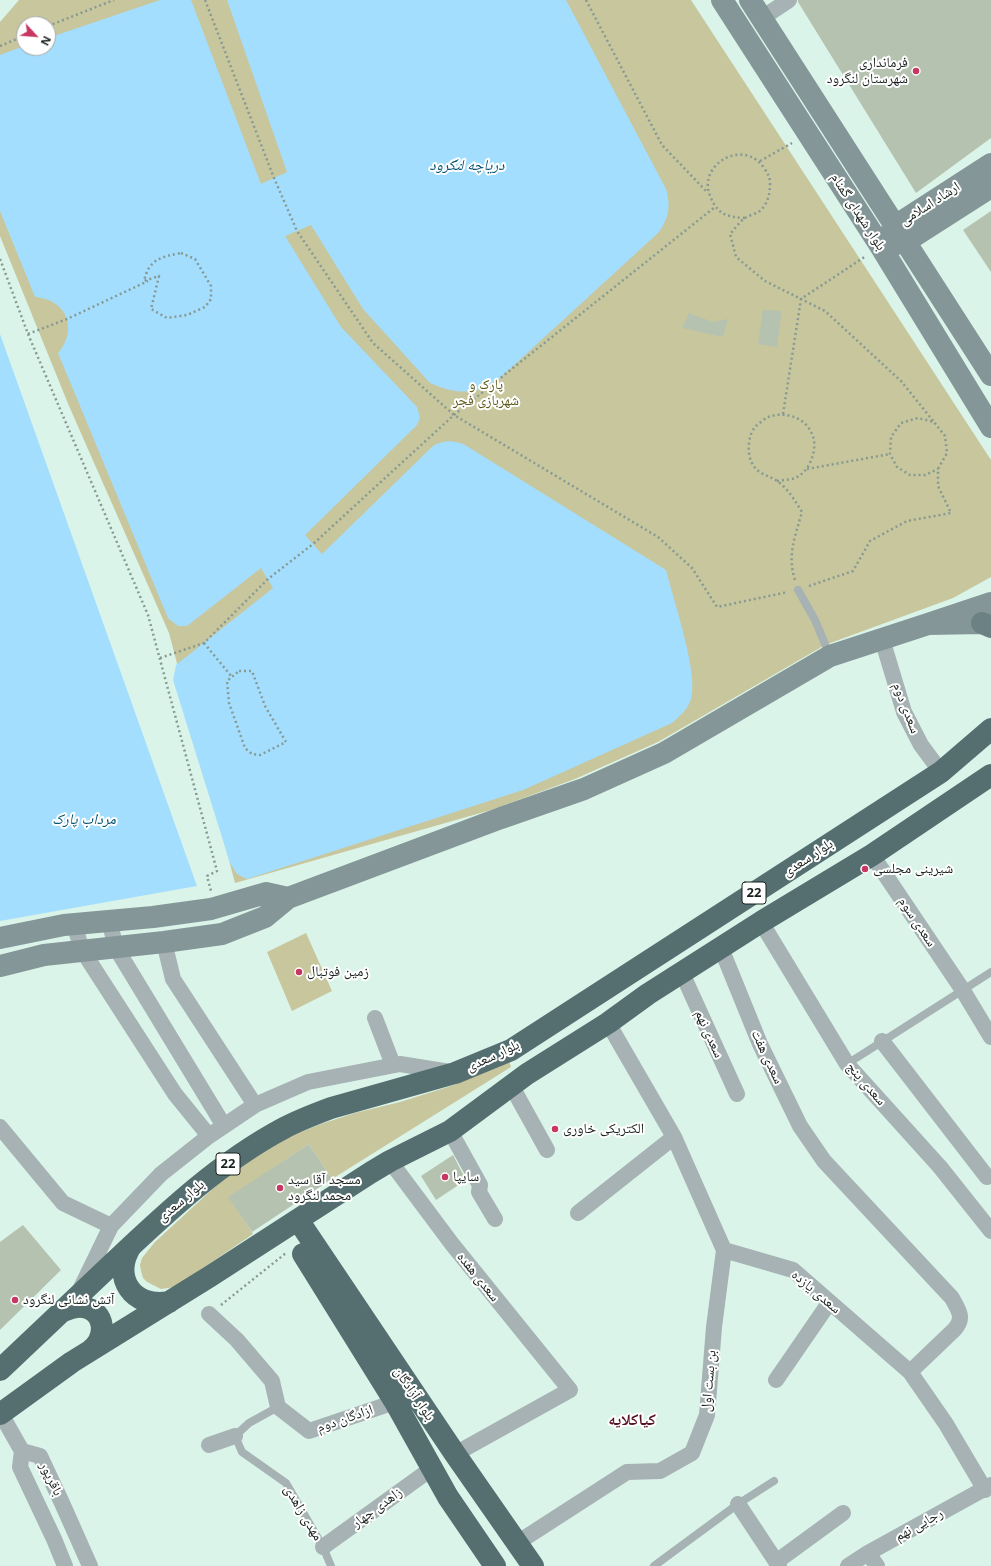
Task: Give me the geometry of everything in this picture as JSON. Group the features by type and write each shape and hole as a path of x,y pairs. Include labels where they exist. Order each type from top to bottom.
{"highway":[{"name":"بلوار سعدی","path":"0,1370 162,1217 209,1178 244,1152 284,1128 331,1108 455,1073 511,1050 941,772 991,729"},
{"name":"بلوار سعدی","path":"0,1414 91,1350 169,1302 294,1230 390,1161 450,1131 527,1074 608,1023 761,922 872,854 991,775"},
{"name":"بلوار آزادگان","path":"294,1230 395,1402 431,1469 448,1497 496,1566"},
{"name":"بلوار آزادگان","path":"294,1230 455,1454 533,1566"},
{"path":"130,1246 124,1260 123,1268 126,1283 130,1290 136,1296 152,1303 169,1302"},
{"path":"69,1305 83,1307 90,1310 97,1315 101,1322 101,1338 97,1345 91,1350"},
{"path":"431,1469 455,1454"}],"street":[{"name":"بلوار شهدای گمنام","path":"722,0 881,246 991,427"},
{"name":"بلوار شهدای گمنام","path":"750,0 991,376"},
{"path":"762,18 789,0"},
{"name":"ارشاد اسلامی","path":"900,234 991,164"},
{"name":"ارشاد اسلامی","path":"881,246 900,234 991,187"},
{"path":"0,966 44,955 82,950 116,948 222,934 265,917 288,898 501,818 584,789 664,753 830,656 928,624 989,614"},
{"name":"سعدی دوم","path":"882,639 904,712 921,745 941,772"},
{"name":"سعدی سوم","path":"872,854 962,989 991,1037"},
{"path":"0,938 22,932 74,924 153,917 211,909 266,893 288,898"},
{"path":"109,920 116,948 224,1126"},
{"name":"سعدی پنج","path":"761,922 847,1064 940,1167 991,1231"},
{"path":"74,924 82,950 175,1094 209,1136"},
{"path":"164,942 173,979 256,1105"},
{"name":"سعدی هفت","path":"721,948 760,1044 800,1126 824,1161 952,1298 961,1316 960,1322 955,1329 910,1372"},
{"name":"سعدی نهم","path":"682,973 737,1094"},
{"path":"375,1018 393,1066"},
{"path":"608,1023 674,1137 724,1250"},
{"path":"882,1041 987,1177"},
{"path":"69,1305 111,1226 161,1174 209,1136 256,1105 308,1082 400,1064 455,1073"},
{"path":"511,1085 547,1150"},
{"path":"0,1127 63,1203 111,1226"},
{"path":"450,1131 480,1185 479,1192 494,1219"},
{"path":"578,1213 674,1137"},
{"name":"سعدی هفده","path":"390,1161 452,1244 570,1390 455,1454"},
{"name":"سعدی یازده","path":"724,1250 793,1270 829,1303 910,1372 988,1488"},
{"name":"بن بست اول","path":"517,1543 627,1472 660,1471 692,1453 707,1415 714,1327 724,1250"},
{"path":"776,1380 829,1303"},
{"path":"209,1314 237,1340 272,1381 278,1407"},
{"name":"ازادگان دوم","path":"278,1407 309,1431 395,1402"},
{"path":"0,1414 22,1452"},
{"path":"209,1445 235,1436"},
{"name":"باقرپور","path":"65,1566 20,1467 22,1452 40,1456 90,1566"},
{"name":"زاهدی چهار","path":"323,1547 431,1469"},
{"name":"رجایی نهم","path":"848,1566 873,1560 988,1488"},
{"path":"738,1504 777,1564 843,1514"}],"lane":[{"path":"798,590 814,620 830,656"},
{"path":"847,1064 962,989 991,972"},
{"path":"235,1436 248,1423 278,1407"},
{"name":"مهدی زاهدی","path":"235,1436 242,1452 286,1483 323,1547 331,1566"},
{"path":"654,1566 738,1504 774,1481"}],"path":[{"path":"56,23 114,0"},
{"path":"204,0 274,178 297,231 373,343 454,415 658,537 692,568 717,607 798,590 853,571 870,541 907,521 951,513 938,486 938,468"},
{"path":"586,0 662,145 708,192 715,207 729,217 745,218"},
{"path":"0,46 16,39"},
{"path":"760,161 808,134"},
{"path":"708,192 709,176 717,163 730,155 746,155 760,161 770,176 770,194 761,210 745,218 730,234 736,257 765,281 825,311 901,381 946,436 947,453 938,468 925,475 910,475 897,467 890,454 891,437 902,423 918,418 934,422"},
{"path":"160,658 204,642 268,579 313,544 454,415 715,207"},
{"path":"783,414 801,299 881,246"},
{"path":"181,253 196,259 211,286 211,299 205,307 187,316 167,318 151,309 159,276 144,281 147,270 162,257 181,253"},
{"path":"0,259 28,334 148,616 217,871 207,876 212,894 211,909"},
{"path":"28,334 67,319 159,276"},
{"path":"798,590 792,572 791,551 802,512 792,495 777,481 761,474 751,461 748,444 754,429 766,417 783,414 801,420 812,434 815,452 807,469"},
{"path":"777,481 793,479 807,469 890,454"},
{"path":"204,642 232,677"},
{"path":"239,671 252,671 265,706 286,742 260,755 252,754 244,748 229,702 226,681 232,677 239,671"},
{"path":"209,1314 294,1230"}],"green space":[{"name":"دریاچه لنگرود","path":"19,0 691,0 991,460 991,577 953,598 825,645 658,742 575,779 491,810 235,883 169,633 69,406 0,236 0,22"},
{"name":"زمین فوتبال","path":"306,933 332,991 292,1011 267,952"},
{"path":"509,1061 511,1067 332,1179 309,1144 229,1197 253,1234 175,1287 161,1289 147,1282 143,1278 140,1265 142,1258 155,1242 231,1172 285,1138 355,1113 400,1102 454,1085"}],"water":[{"name":"دریاچه لنگرود","path":"160,0 191,0 261,184 287,172 227,0 566,0 666,189 669,207 665,223 658,233 490,387 474,391 453,391 430,383 363,309 311,225 285,236 341,327 417,407 420,418 417,425 305,535 322,554 433,446 449,441 465,445 666,570 684,636 693,687 688,706 681,715 672,723 523,790 247,879 237,874 230,863 173,680 176,665 273,588 261,568 187,626 178,626 168,618 58,353 68,334 66,317 55,303 46,299 35,297 0,211 0,55 16,49 16,56 56,56 56,35"},
{"name":"مرداب پارک","path":"0,334 197,886 0,921"}],"building":[{"name":"فرمانداری شهرستان لنگرود","path":"798,0 991,0 991,138 916,193"},
{"path":"991,211 991,272 963,230"},
{"path":"763,310 782,311 777,347 758,344"},
{"path":"689,313 713,322 728,319 723,337 682,328"},
{"name":"مسجد آقا سید محمد لنگرود","path":"309,1144 332,1179 252,1232 228,1197"},
{"name":"سایپا","path":"453,1155 466,1180 436,1200 421,1176"},
{"name":"آتش نشانی لنگرود","path":"23,1225 61,1270 0,1330 0,1242"}],"place":[{"name":"فرمانداری شهرستان لنگرود","path":"916,71"},
{"name":"شیرینی مجلسی","path":"865,869"},
{"name":"زمین فوتبال","path":"299,972"},
{"name":"الکتریکی خاوری","path":"555,1129"},
{"name":"سایپا","path":"445,1177"},
{"name":"مسجد آقا سید محمد لنگرود","path":"280,1188"},
{"name":"آتش نشانی لنگرود","path":"15,1300"}],"district":[{"name":"کیاکلایه","path":"632,1420"}],"park label":[{"name":"پارک و شهربازی فجر","path":"486,394"}]}
